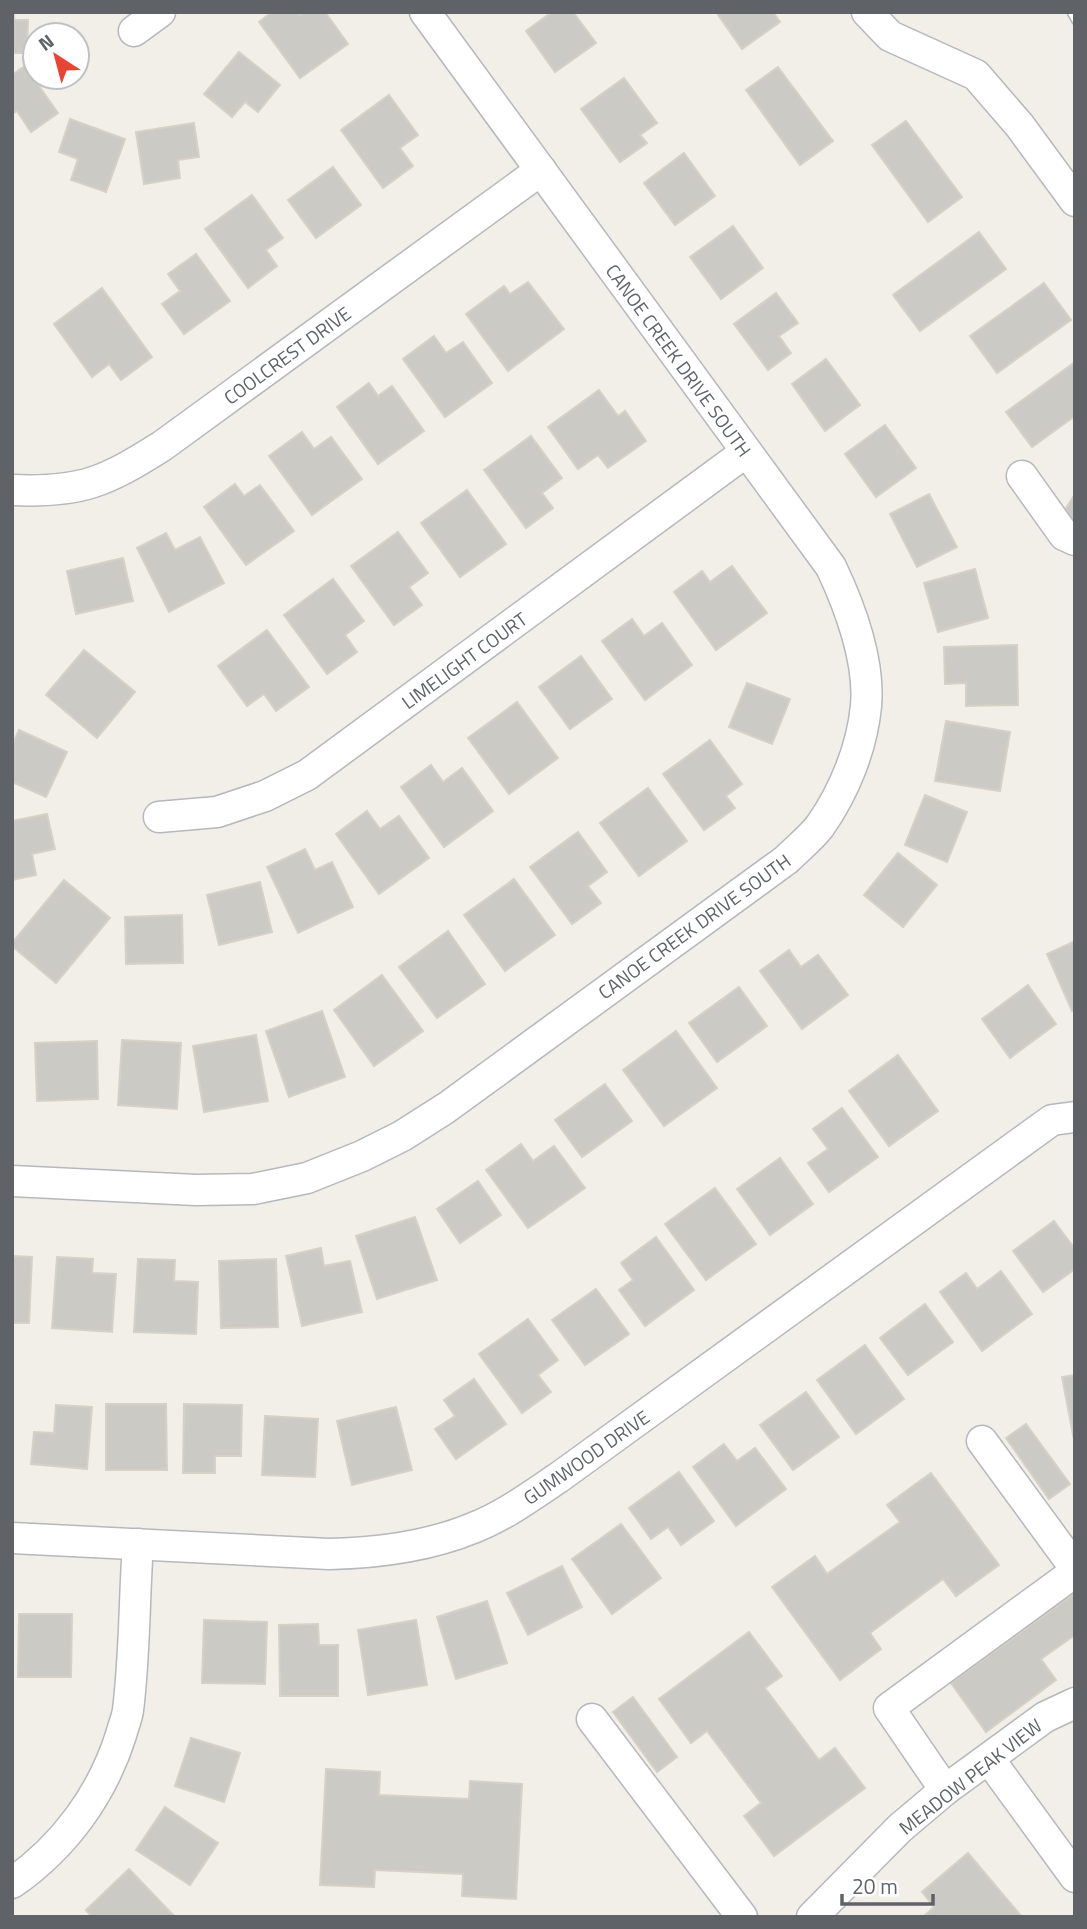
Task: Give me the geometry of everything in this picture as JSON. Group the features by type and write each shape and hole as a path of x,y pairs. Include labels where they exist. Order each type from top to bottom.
{"street":[{"path":"134,31 160,12"},
{"name":"CANOE CREEK DRIVE SOUTH","path":"12,1181 196,1190 253,1189 307,1178 362,1156 402,1136 446,1108 794,852 819,827 843,788 857,749 866,705 863,660 849,604 831,567 425,12"},
{"path":"867,12 890,36 976,75 1020,126 1075,201"},
{"name":"COOLCREST DRIVE","path":"12,490 48,492 82,487 122,471 162,446 541,170"},
{"name":"LIMELIGHT COURT","path":"159,817 217,812 265,796 307,775 746,452"},
{"path":"1022,476 1064,535 1075,540"},
{"name":"GUMWOOD DRIVE","path":"12,1538 329,1554 377,1553 428,1543 474,1528 516,1506 558,1478 1052,1120 1075,1117"},
{"path":"945,1790 889,1708 1075,1570 982,1441"},
{"path":"12,1883 30,1871 62,1841 94,1799 114,1757 128,1712 138,1544"},
{"name":"MEADOW PEAK VIEW","path":"811,1917 900,1828 945,1790 1045,1717 1075,1703"},
{"path":"592,1718 742,1917"},
{"path":"989,1759 1075,1877"}],"building":[{"path":"14,12 14,20 28,21 21,21 21,53 12,53"},
{"path":"272,12 298,12 300,15 304,12 325,12 348,44 300,78 259,22"},
{"path":"552,12 573,12 596,43 555,72 526,31"},
{"path":"716,12 773,12 780,22 742,49"},
{"path":"239,52 280,85 258,112 245,102 232,117 204,94"},
{"path":"778,67 833,141 800,165 746,90"},
{"path":"21,69 21,91 43,91 58,113 31,132 17,111 12,114 12,75"},
{"path":"624,78 657,123 640,135 647,143 620,162 581,109"},
{"path":"389,95 418,135 400,148 413,166 383,188 341,130"},
{"path":"70,119 125,139 106,192 71,180 78,159 59,152"},
{"path":"906,121 962,197 928,222 872,145"},
{"path":"194,123 199,157 178,160 180,178 144,184 136,132"},
{"path":"684,153 715,196 675,225 644,183"},
{"path":"333,167 361,205 316,238 288,200"},
{"path":"252,195 283,238 266,250 277,266 248,288 205,229"},
{"path":"733,226 763,268 721,299 690,257"},
{"path":"979,232 1006,269 920,331 893,295"},
{"path":"196,254 230,301 184,334 162,304 180,291 168,274"},
{"path":"528,282 564,329 508,371 466,314 504,286 510,294"},
{"path":"1044,283 1071,320 997,373 970,336"},
{"path":"102,288 152,357 121,380 109,364 92,377 54,324"},
{"path":"776,293 798,323 779,336 791,353 768,370 734,324"},
{"path":"434,336 446,353 463,342 492,383 445,417 403,359"},
{"path":"826,359 860,405 825,431 792,384"},
{"path":"1075,362 1075,416 1032,447 1006,412"},
{"path":"369,383 378,396 392,386 424,431 378,464 337,407"},
{"path":"599,390 618,416 625,411 646,441 608,468 598,455 578,469 548,427"},
{"path":"885,425 916,468 876,497 845,454"},
{"path":"302,432 314,449 331,437 362,479 312,515 269,456"},
{"path":"531,436 562,478 542,493 553,508 526,528 484,470"},
{"path":"235,484 244,496 260,485 294,531 246,565 204,507"},
{"path":"467,490 506,544 460,577 421,523"},
{"path":"929,494 957,547 917,567 890,514"},
{"path":"1075,494 1075,521 1063,513"},
{"path":"398,532 428,573 409,587 422,605 394,625 351,566"},
{"path":"166,533 175,550 200,537 224,583 169,612 137,548"},
{"path":"123,558 133,601 76,614 67,571"},
{"path":"732,566 767,613 716,650 674,592 702,571 710,582"},
{"path":"975,569 988,618 938,632 924,583"},
{"path":"333,579 364,621 345,635 357,652 327,674 284,615"},
{"path":"632,619 644,636 662,623 692,665 645,700 602,641"},
{"path":"267,630 309,687 276,711 264,694 247,706 218,666"},
{"path":"1017,645 1018,705 966,706 966,683 945,684 944,647"},
{"path":"84,650 135,692 97,738 46,695"},
{"path":"581,656 612,699 570,729 539,687"},
{"path":"747,683 790,699 772,744 729,727"},
{"path":"517,702 558,758 509,794 468,738"},
{"path":"946,721 1010,732 1000,791 935,781"},
{"path":"19,730 67,752 46,797 12,782 12,745"},
{"path":"710,740 742,784 726,796 735,808 704,830 663,774"},
{"path":"431,765 443,782 462,768 493,811 444,847 401,787"},
{"path":"648,788 687,841 639,876 600,823"},
{"path":"925,795 967,812 947,862 905,845"},
{"path":"367,811 380,829 399,816 429,858 379,894 336,834"},
{"path":"47,814 55,849 32,854 36,875 12,880 12,821"},
{"path":"578,832 607,872 588,886 601,903 572,924 530,867"},
{"path":"305,849 315,870 332,862 353,907 298,933 267,867"},
{"path":"898,853 937,885 903,927 864,895"},
{"path":"514,879 555,935 505,971 464,915"},
{"path":"64,880 110,918 56,983 12,946 12,943"},
{"path":"260,882 272,932 219,945 207,895"},
{"path":"182,915 183,963 126,964 125,917"},
{"path":"448,931 485,984 437,1018 399,967"},
{"path":"1075,941 1075,1010 1072,1011 1047,954"},
{"path":"789,950 801,967 818,955 848,995 802,1029 760,971"},
{"path":"382,975 423,1031 374,1066 334,1010"},
{"path":"1028,985 1056,1024 1010,1058 982,1019"},
{"path":"739,987 767,1026 717,1062 689,1023"},
{"path":"322,1011 345,1077 289,1097 266,1031"},
{"path":"676,1031 717,1088 664,1126 623,1070"},
{"path":"256,1035 268,1101 204,1112 193,1046"},
{"path":"122,1040 181,1043 177,1109 118,1105"},
{"path":"97,1041 98,1099 37,1101 35,1043"},
{"path":"898,1055 938,1111 889,1146 849,1091"},
{"path":"605,1084 632,1121 582,1157 555,1120"},
{"path":"842,1108 878,1157 829,1192 808,1163 828,1149 813,1129"},
{"path":"521,1144 533,1161 554,1146 585,1188 528,1228 486,1170"},
{"path":"780,1158 813,1204 770,1235 737,1189"},
{"path":"478,1181 501,1215 460,1243 437,1209"},
{"path":"715,1188 756,1244 706,1280 665,1224"},
{"path":"415,1217 437,1280 377,1299 356,1236"},
{"path":"1054,1221 1075,1249 1075,1269 1043,1292 1013,1251"},
{"path":"656,1237 694,1290 645,1326 619,1290 633,1280 621,1263"},
{"path":"321,1248 324,1266 350,1261 362,1312 302,1326 286,1256"},
{"path":"12,1256 32,1257 29,1323 12,1323"},
{"path":"57,1257 93,1259 92,1273 116,1274 112,1332 52,1328"},
{"path":"138,1259 175,1260 174,1281 198,1282 196,1334 134,1332"},
{"path":"276,1259 278,1327 221,1328 219,1261"},
{"path":"1001,1271 1032,1314 982,1351 940,1292 966,1273 977,1289"},
{"path":"596,1289 629,1334 585,1365 552,1320"},
{"path":"925,1304 953,1342 908,1375 880,1338"},
{"path":"528,1319 558,1360 538,1375 551,1392 522,1413 479,1354"},
{"path":"865,1345 904,1399 856,1434 817,1380"},
{"path":"1075,1375 1075,1445 1062,1377"},
{"path":"474,1379 506,1424 456,1459 435,1429 455,1416 444,1400"},
{"path":"806,1392 839,1437 793,1470 760,1425"},
{"path":"106,1404 166,1404 167,1470 106,1470"},
{"path":"184,1404 242,1405 241,1456 215,1456 215,1473 183,1473"},
{"path":"56,1405 92,1407 87,1469 31,1464 34,1432 54,1433"},
{"path":"396,1407 412,1470 352,1485 337,1421"},
{"path":"265,1416 318,1419 315,1477 262,1475"},
{"path":"1026,1424 1070,1484 1049,1499 1006,1438"},
{"path":"724,1444 737,1461 755,1448 786,1489 736,1526 693,1467"},
{"path":"679,1472 714,1521 681,1545 668,1527 651,1539 629,1508"},
{"path":"931,1473 999,1565 956,1596 943,1579 870,1633 881,1649 840,1680 772,1587 815,1556 827,1574 900,1522 887,1505"},
{"path":"621,1524 661,1578 612,1614 572,1559"},
{"path":"562,1566 582,1607 528,1635 507,1593"},
{"path":"1075,1593 1075,1635 1041,1659 1056,1680 986,1732 951,1683"},
{"path":"487,1601 507,1663 456,1679 437,1617"},
{"path":"19,1614 72,1614 71,1677 18,1677"},
{"path":"204,1620 267,1622 265,1684 202,1683"},
{"path":"416,1620 427,1685 368,1695 358,1630"},
{"path":"318,1624 319,1645 338,1645 338,1696 280,1696 279,1625"},
{"path":"749,1632 782,1676 765,1688 819,1760 835,1748 865,1788 774,1856 744,1816 761,1803 707,1731 691,1743 659,1699"},
{"path":"633,1697 677,1757 657,1772 613,1712"},
{"path":"191,1738 240,1753 224,1802 175,1786"},
{"path":"326,1769 380,1772 379,1795 469,1799 470,1781 522,1784 516,1899 462,1896 463,1874 375,1870 374,1887 320,1885"},
{"path":"165,1807 218,1843 190,1885 136,1850"},
{"path":"968,1853 1022,1917 923,1917 934,1907 922,1892"},
{"path":"129,1869 174,1917 92,1917 86,1910"}],"railway":[{"path":"1070,12 1075,21"}]}
